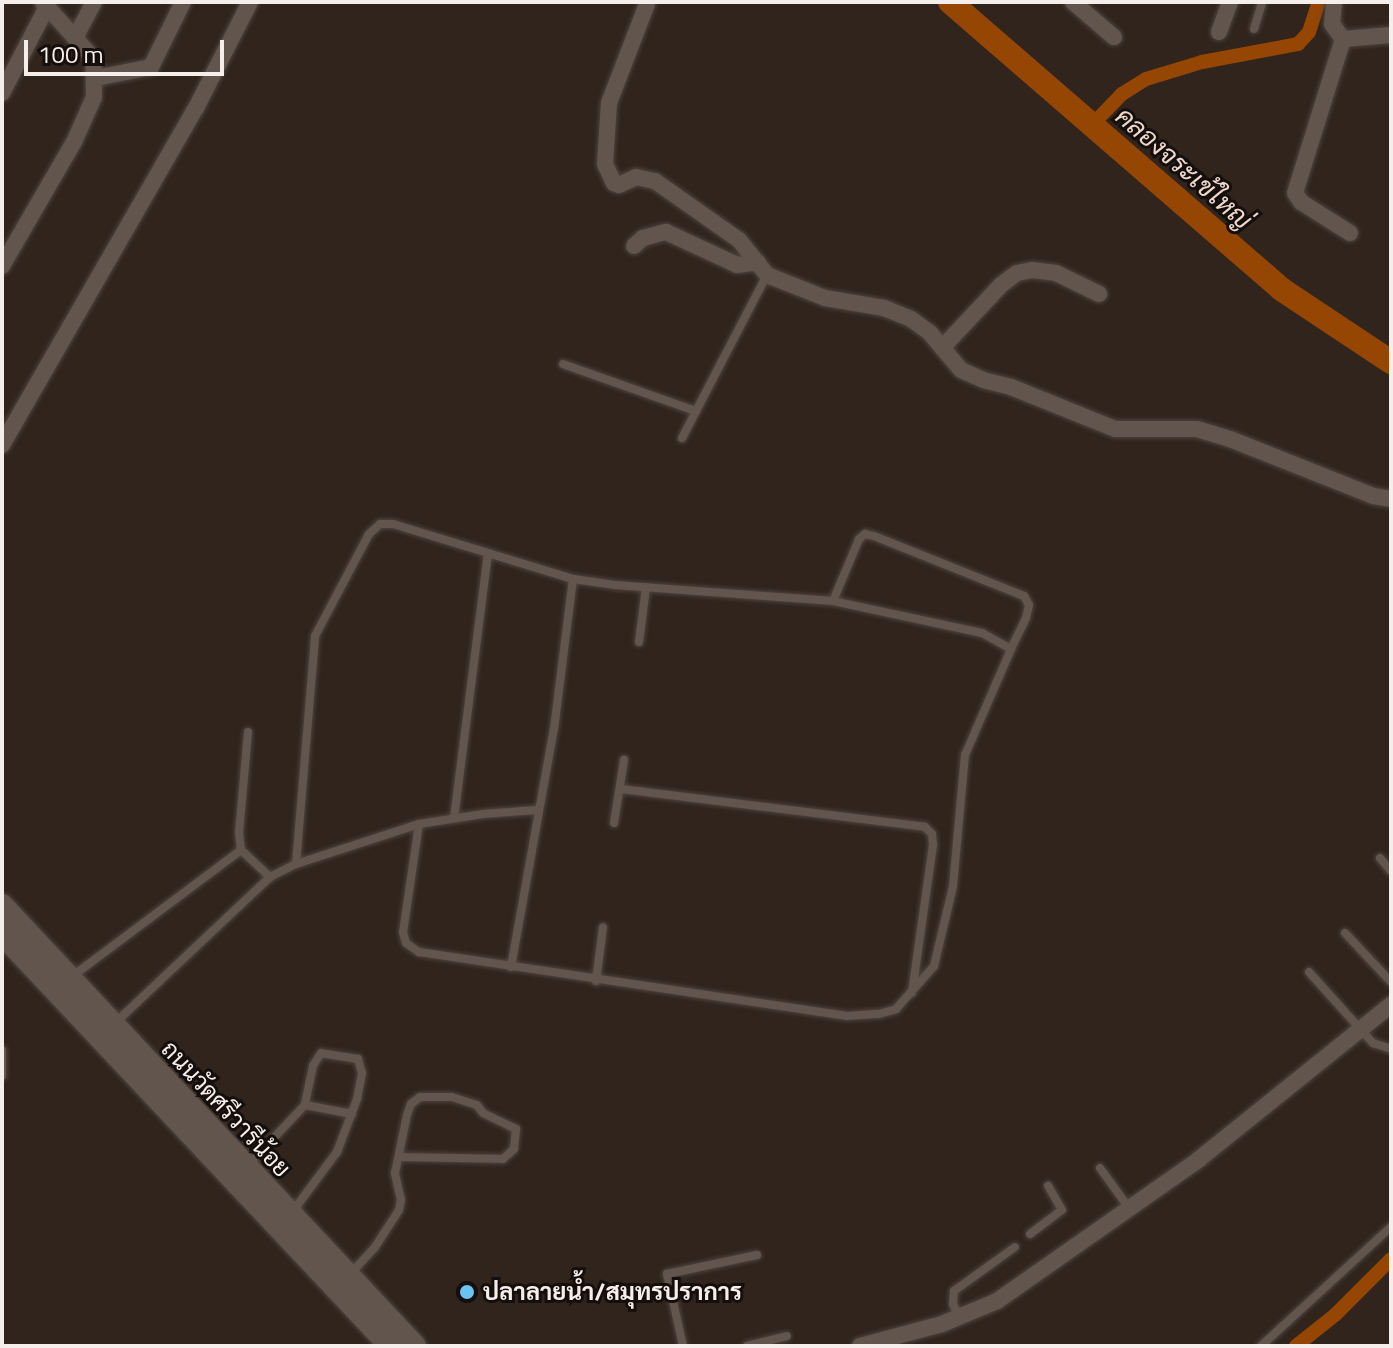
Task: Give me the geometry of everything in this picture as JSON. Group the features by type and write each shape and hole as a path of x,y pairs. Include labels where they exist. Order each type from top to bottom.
{"main road":[{"name":"ถนนวัดศรีวารีน้อย","path":"2,905 415,1346"},
{"name":"ถนนวัดศรีวารีน้อย","path":"2,934 390,1346"}],"street":[{"path":"75,38 94,2"},
{"path":"96,78 151,67 183,2"},
{"path":"2,445 196,108 250,2"},
{"path":"1073,2 1114,37"},
{"path":"1219,32 1230,2"},
{"path":"1334,2 1332,24 1343,39"},
{"path":"647,4 609,103 605,142 608,177 619,185 636,177 655,181 739,240 763,268"},
{"path":"2,266 74,142 94,97 96,78 93,58 45,5 3,87"},
{"path":"1343,39 1391,35"},
{"path":"1343,39 1295,193 1301,202 1350,233"},
{"path":"634,246 643,238 666,232 737,265 763,268 825,298 884,308 911,319 961,370 1115,429 1197,429 1373,496 1391,499"},
{"path":"942,348 1001,285 1017,273 1056,273 1099,294"},
{"path":"860,1346 914,1339 997,1301 1198,1160 1391,1005"}],"lane":[{"path":"1254,29 1262,2"},
{"path":"682,438 763,268"},
{"path":"563,364 696,411"},
{"path":"296,864 315,636 369,534 380,524 393,524 573,579 833,601 982,633 1011,649"},
{"path":"419,824 403,932 406,943 419,952 596,981 847,1016 879,1014 896,1009 934,966 953,886 965,755 1029,605 1024,596 865,534 859,539 833,601"},
{"path":"454,818 488,553"},
{"path":"511,967 536,810 554,729 573,579"},
{"path":"639,642 646,587"},
{"path":"248,732 240,807 241,850 270,877"},
{"path":"614,823 624,760"},
{"path":"621,789 925,827 932,834 933,845 912,994"},
{"path":"113,1025 270,877 296,864 419,824 536,810"},
{"path":"69,978 241,850"},
{"path":"1380,858 1391,871"},
{"path":"596,981 603,927"},
{"path":"1345,933 1391,982"},
{"path":"1309,972 1373,1043 1391,1049"},
{"path":"2,1050 2,1076"},
{"path":"246,1167 305,1105 317,1057 321,1053 358,1059 361,1065 352,1114 337,1152 290,1215"},
{"path":"348,1276 375,1247 399,1210 401,1200 395,1173 411,1104 420,1097 452,1097 477,1105 483,1113 516,1129 514,1149 503,1159 399,1157"},
{"path":"305,1105 352,1114"},
{"path":"1100,1168 1129,1208"},
{"path":"1030,1234 1062,1210 1048,1186"},
{"path":"1261,1346 1391,1227"},
{"path":"959,1317 953,1304 954,1291 1015,1247"},
{"path":"683,1346 667,1274 757,1255"},
{"path":"747,1346 787,1336"}],"waterway":[{"name":"คลองจระเข้ใหญ่","path":"950,2 1281,289 1391,362"},
{"path":"1091,126 1122,94 1146,79 1202,62 1298,44 1309,32 1319,2"},
{"path":"1296,1346 1335,1315 1391,1259"}],"place":[{"name":"ปลาลายน้ำ/สมุทรปราการ","path":"467,1292"}]}
